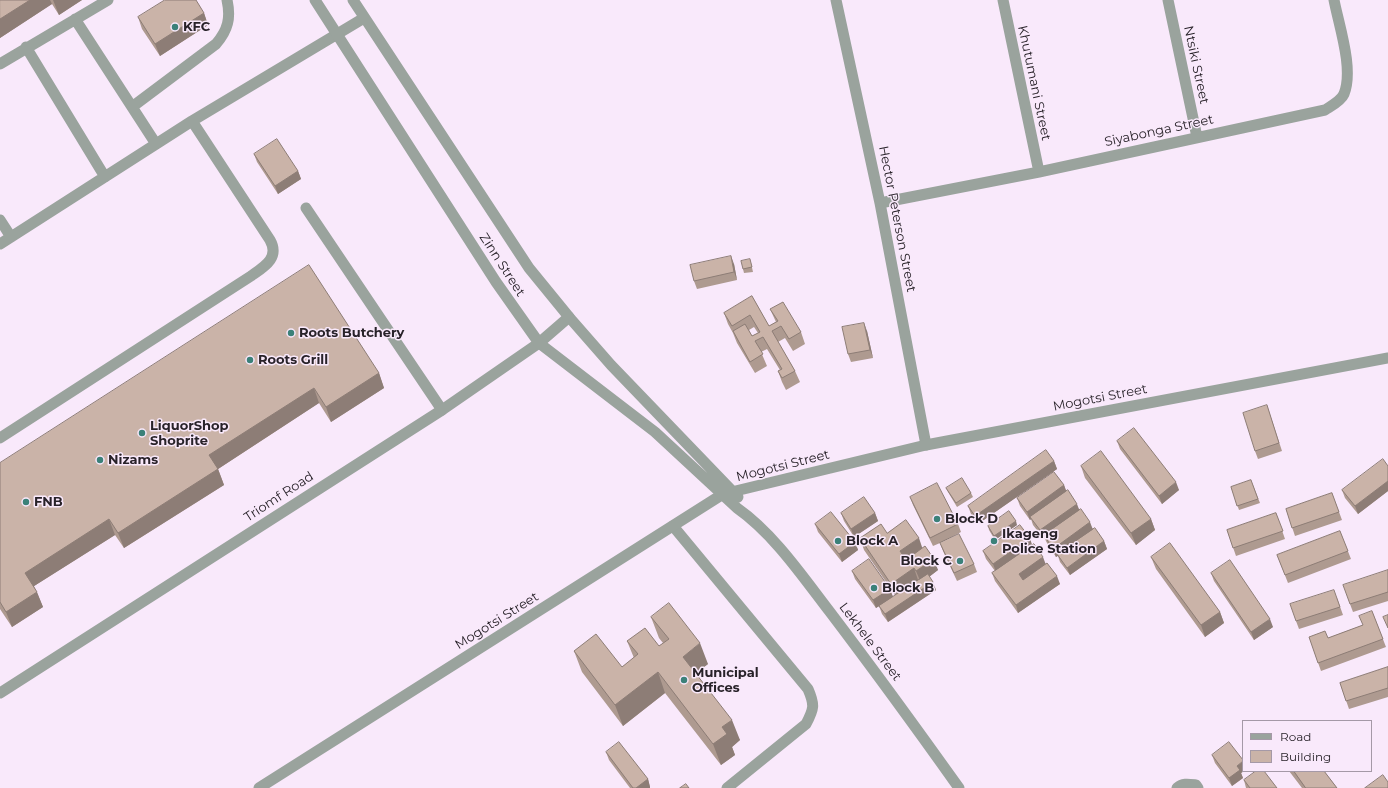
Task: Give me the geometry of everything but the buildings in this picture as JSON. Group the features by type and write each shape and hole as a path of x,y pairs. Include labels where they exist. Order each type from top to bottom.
{"street":[{"path":"0,64 26,47 108,0"},
{"path":"132,107 216,44 224,35 229,23 229,9 227,0"},
{"name":"Zinn Street","path":"315,0 496,282 539,343 555,357 636,417 723,494"},
{"name":"Zinn Street","path":"353,0 529,268 568,317 632,388 735,492"},
{"name":"Hector Peterson Street","path":"836,0 880,203 926,445"},
{"name":"Khutumani Street","path":"1003,0 1039,172"},
{"name":"Ntsiki Street","path":"1168,0 1197,137"},
{"name":"Siyabonga Street","path":"880,203 1039,172 1325,110 1343,96 1348,80 1346,57 1334,0"},
{"path":"0,244 192,121 364,18"},
{"path":"75,19 156,144"},
{"path":"26,47 105,177"},
{"path":"0,438 251,276 270,262 274,251 270,240 192,121"},
{"path":"306,208 442,410"},
{"path":"0,220 12,237"},
{"name":"Triomf Road","path":"0,693 442,410 539,343 568,317"},
{"name":"Mogotsi Street","path":"259,788 723,494 926,445 1388,358"},
{"name":"Lekhele Street","path":"735,492 751,518"},
{"name":"Lekhele Street","path":"723,494 751,518 797,568 876,672 959,788"},
{"path":"673,526 808,688 813,700 813,712 806,724 727,788"},
{"path":"1177,788 1182,784 1188,784 1196,785 1198,788"}],"place":[{"name":"KFC","path":"175,27"},
{"name":"Roots Butchery","path":"291,333"},
{"name":"Roots Grill","path":"250,360"},
{"name":"LiquorShop Shoprite","path":"142,433"},
{"name":"Nizams","path":"100,460"},
{"name":"FNB","path":"26,502"},
{"name":"Block D","path":"937,519"},
{"name":"Block A","path":"838,541"},
{"name":"Ikageng Police Station","path":"994,541"},
{"name":"Block C","path":"960,561"},
{"name":"Block B","path":"874,588"},
{"name":"Municipal Offices","path":"684,680"}]}
